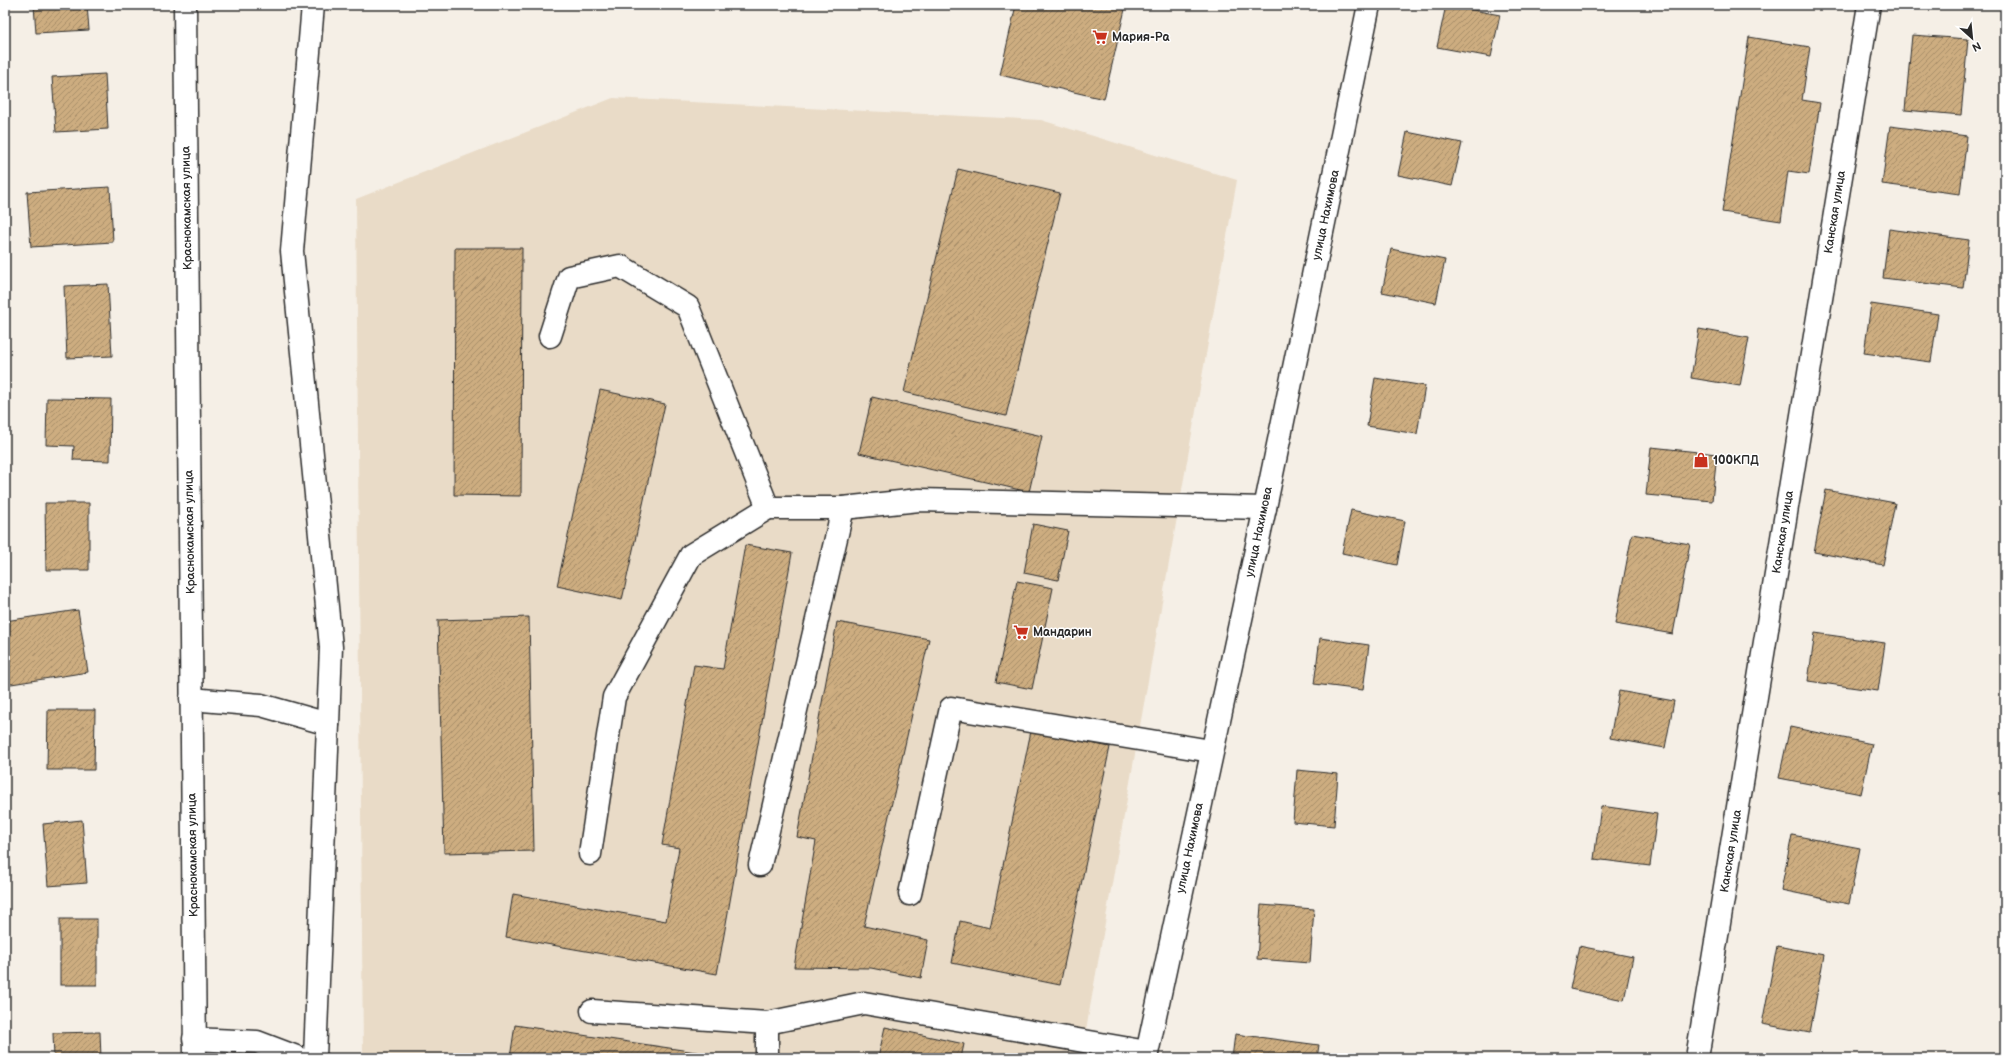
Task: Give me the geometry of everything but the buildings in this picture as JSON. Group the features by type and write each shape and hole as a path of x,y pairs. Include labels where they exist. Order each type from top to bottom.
{"main road":[{"name":"Краснокамская улица","path":"185,5 195,1049"},
{"path":"313,5 292,251 331,647 315,1058"},
{"name":"улица Нахимова","path":"1146,1055 1265,508 1369,5"},
{"name":"Канская улица","path":"1697,1058 1869,5"},
{"path":"550,336 569,277 620,266 688,307 768,508"},
{"path":"590,854 614,697 691,555 768,508 843,508 919,500 1265,508"},
{"path":"760,865 843,508"},
{"path":"191,699 261,705 328,724"},
{"path":"910,894 950,708 1211,751"},
{"path":"592,1011 767,1023 864,1003 1146,1055"},
{"path":"767,1023 767,1058"},
{"path":"195,1049 256,1042 299,1058"}],"shaded area":[{"path":"613,98 1041,120 1237,180 1081,1058 363,1058 356,199"}],"place":[{"name":"Мария-Ра","path":"1100,37"},
{"name":"100КПД","path":"1701,460"},
{"name":"Мандарин","path":"1021,632"}]}
